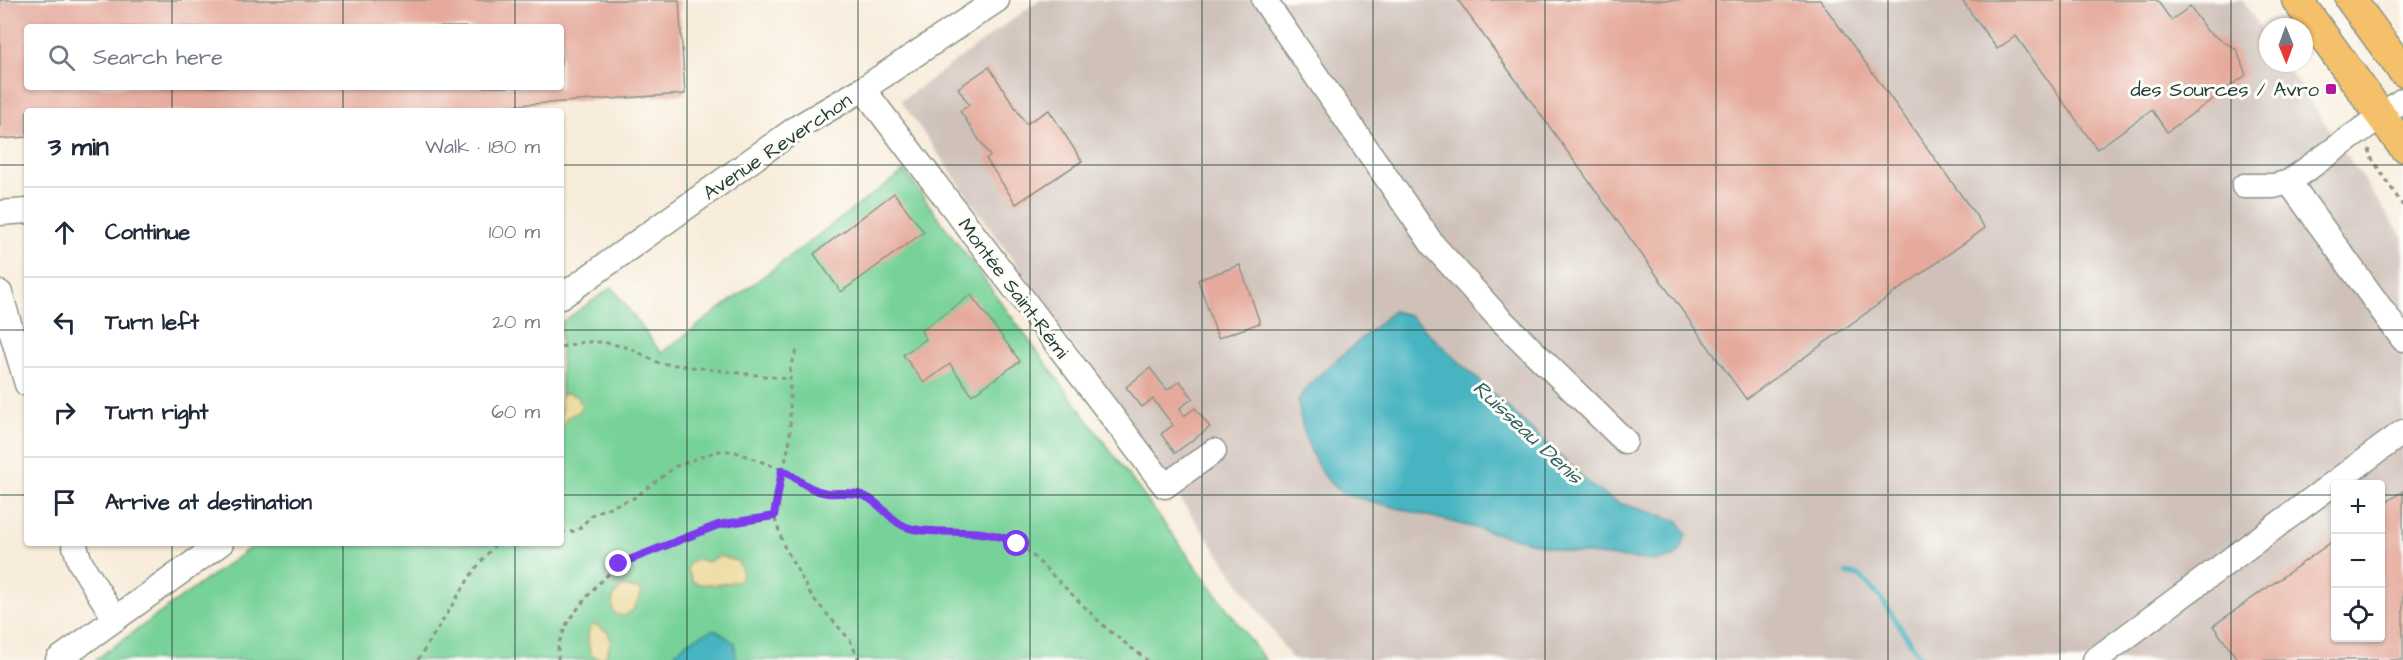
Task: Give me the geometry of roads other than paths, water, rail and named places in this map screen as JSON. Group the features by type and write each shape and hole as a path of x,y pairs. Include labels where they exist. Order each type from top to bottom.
{"main road":[{"path":"2297,0 2393,108 2403,146"},
{"path":"2352,0 2403,40"},
{"path":"2352,0 2403,71"}],"street":[{"name":"Avenue Reverchon","path":"564,289 798,127 863,89 997,0"},
{"path":"1264,0 1432,245 1499,318 1624,441"},
{"name":"Montée Saint-Rémi","path":"863,89 1166,486 1214,451"},
{"path":"2244,186 2274,186 2289,182 2393,108"},
{"path":"2289,182 2403,339"},
{"path":"0,213 24,211"},
{"path":"0,293 24,374"},
{"path":"2095,660 2403,432"},
{"path":"75,546 80,562 115,619"},
{"path":"58,660 217,546"}],"water":[{"path":"1393,311 1409,315 1593,487 1616,502 1679,521 1686,534 1681,550 1674,557 1654,561 1568,552 1343,494 1333,486 1312,453 1303,427 1298,401 1307,386"},
{"path":"714,629 735,643 736,660 669,660 687,642"}],"waterway":[{"name":"Ruisseau Denis","path":"1847,573 1861,577 1880,597 1922,660"}],"place":[{"name":"des Sources / Avro","path":"2331,89"}]}
